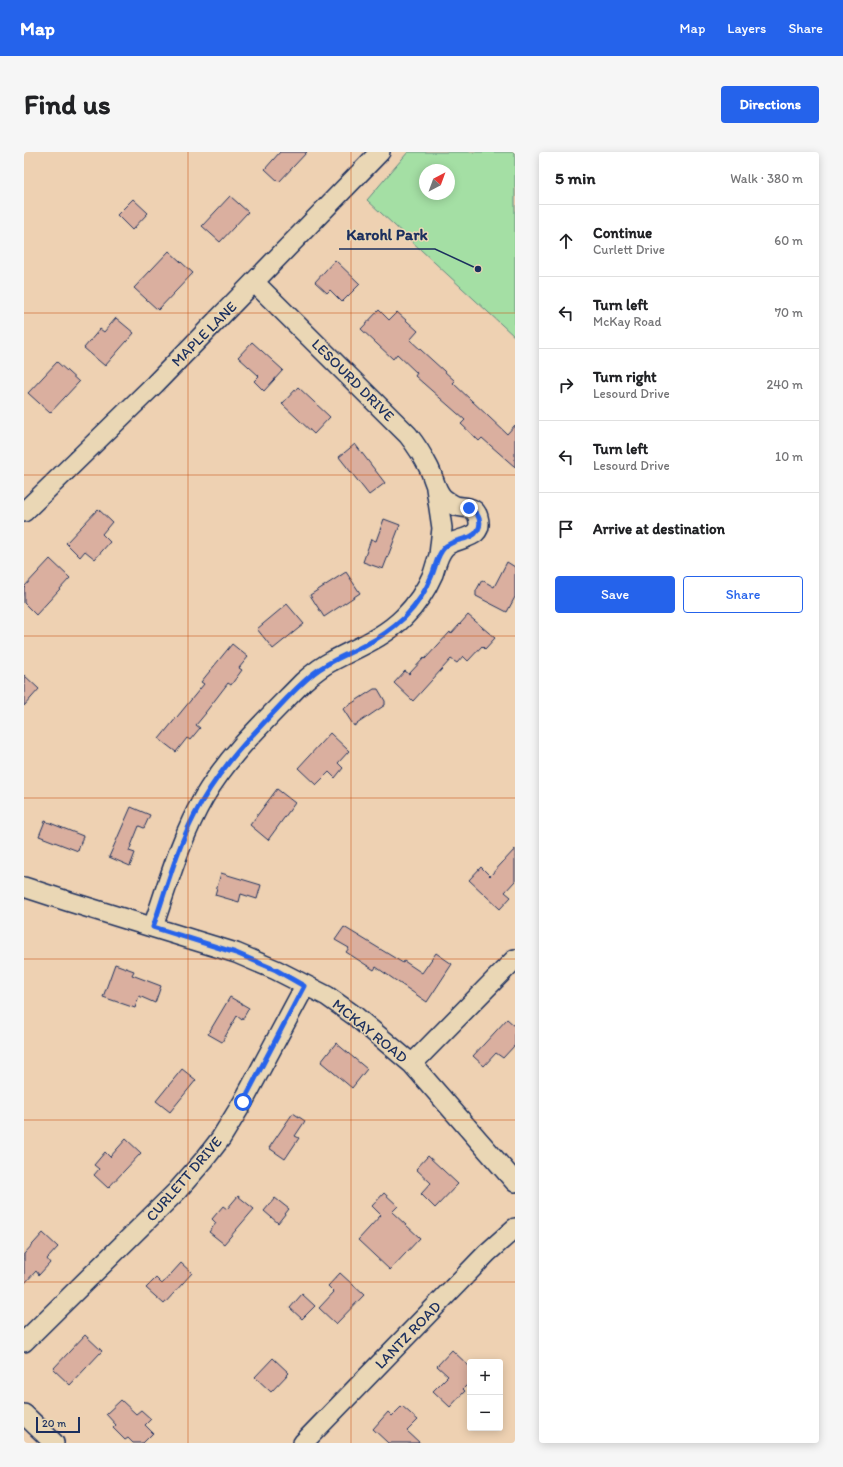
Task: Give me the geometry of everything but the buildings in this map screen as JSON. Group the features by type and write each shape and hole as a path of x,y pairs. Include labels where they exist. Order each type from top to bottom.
{"street":[{"name":"MAPLE LANE","path":"24,512 155,384 380,152"},
{"name":"LESOURD DRIVE","path":"153,927 190,824 204,797 220,773 262,724 303,682 332,661 380,637 405,616 416,604 425,590 439,555 442,528 436,488 420,451 408,435 254,282"},
{"name":"LESOURD DRIVE","path":"436,488 449,503 474,510 478,515 480,523 474,535 451,542 439,555"},
{"name":"MCKAY ROAD","path":"24,886 67,901 236,953 276,970 304,986 327,996 355,1016 412,1064 515,1182"},
{"path":"412,1064 515,959"},
{"name":"CURLETT DRIVE","path":"24,1342 177,1191 204,1160 221,1138 243,1102 304,986"},
{"name":"LANTZ ROAD","path":"303,1443 487,1254 515,1228"},
{"path":"24,1414 54,1443"}],"green space":[{"path":"408,152 515,152 515,337 367,200"}],"place":[{"name":"Karohl Park","path":"478,269"}],"route":[{"path":"243,1102 304,986 276,970 236,953 153,927 181,846 193,817 204,797 234,755 262,724 315,671 380,637 393,628 416,604 425,590 439,555 444,548 451,542 458,539 469,538 474,535 478,529 480,523 478,515 474,510 469,508"}]}
